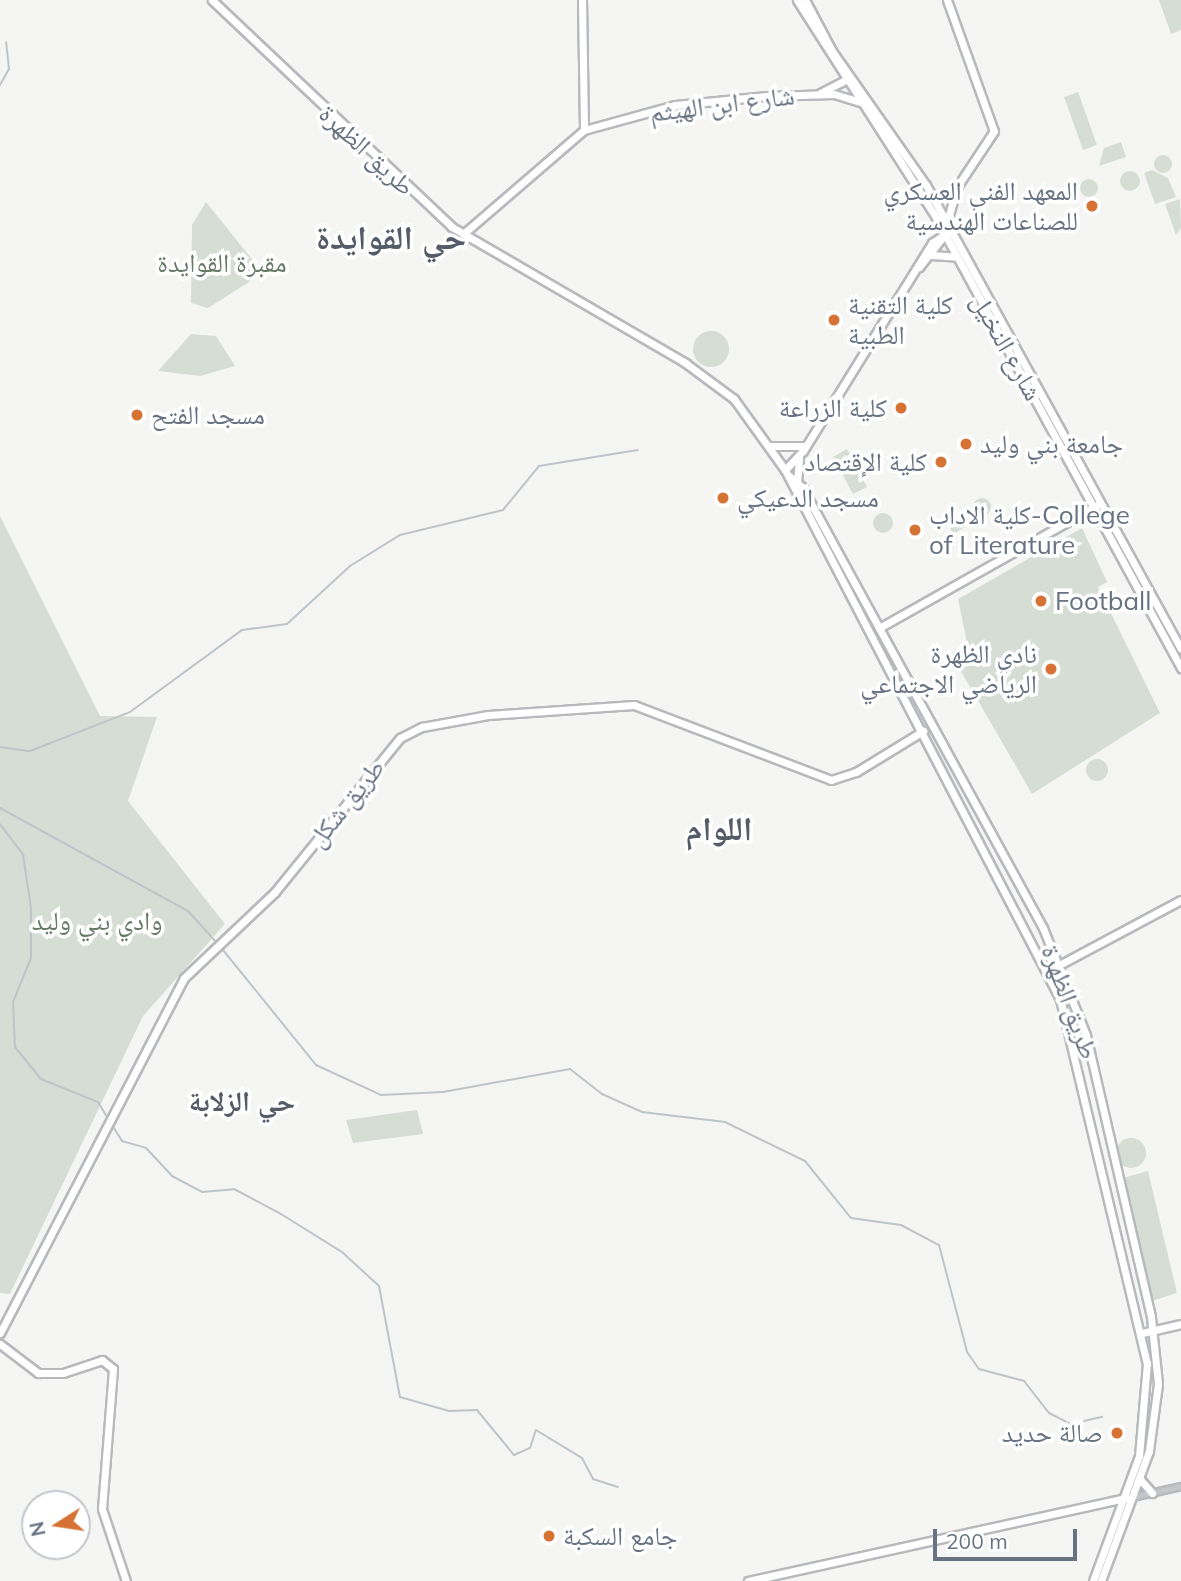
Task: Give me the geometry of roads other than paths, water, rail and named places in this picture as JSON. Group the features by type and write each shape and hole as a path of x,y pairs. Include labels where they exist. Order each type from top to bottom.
{"main road":[{"name":"طريق الظهرة","path":"212,0 463,234 684,362 741,408 771,446 787,473 1060,999 1142,1333 1147,1395 1142,1440 1093,1581"},
{"path":"463,234 584,130 582,0"},
{"name":"شارع النخيل","path":"797,0 835,67 850,81 947,224 957,257 1087,493 1096,504 1100,517 1181,668"},
{"name":"شارع النخيل","path":"805,0 860,102 949,234 1096,504 1181,649"},
{"path":"947,0 994,131 954,194 947,224"},
{"path":"828,92 835,67"},
{"path":"828,92 850,81"},
{"path":"828,92 860,102"},
{"name":"شارع ابن الهيثم","path":"584,130 675,105 828,92"},
{"path":"787,473 919,267 934,240 935,216"},
{"path":"934,240 949,234"},
{"path":"919,267 949,234"},
{"path":"929,256 957,257"},
{"path":"787,473 810,439"},
{"path":"771,446 803,446"},
{"path":"797,482 799,457"},
{"name":"طريق الظهرة","path":"787,473 797,482 879,628 1061,964 1092,1058 1153,1330 1158,1396 1139,1478 1101,1581"},
{"path":"1082,512 1087,493"},
{"path":"879,628 1096,504"},
{"path":"1082,512 1100,517"},
{"name":"طريق شكل","path":"0,1334 184,978 274,893 400,738 422,727 488,715 634,705 831,779 856,772 923,731"},
{"path":"1061,964 1181,900"},
{"path":"1142,1333 1181,1324"},
{"path":"0,1343 38,1373 63,1373 94,1361 113,1368 102,1510 126,1581"},
{"path":"1139,1478 1152,1493"},
{"path":"748,1581 1132,1497"}],"street":[{"path":"1132,1497 1181,1486"}],"waterway":[{"path":"0,85 9,69 6,42"},
{"path":"0,747 30,751 130,712 242,630 287,624 350,566 400,535 503,510 539,466 638,450"},
{"path":"0,808 188,911 217,943"},
{"path":"0,824 23,855 31,908 31,958 13,1002 15,1047 41,1079 98,1102 107,1117"},
{"path":"223,950 316,1065 381,1095 443,1092 570,1069 602,1094 642,1112 725,1122 805,1161 851,1218 901,1225 939,1245 967,1352 979,1369 1024,1381 1049,1413 1071,1424 1102,1417"},
{"path":"112,1125 122,1141 146,1148 172,1176 202,1192 234,1189 342,1252 379,1286 400,1397 449,1411 477,1410 514,1455 530,1448 536,1430 582,1458 593,1479 618,1487"}],"place":[{"name":"المعهد الفني العسكري للصناعات الهندسية","path":"1092,206"},
{"name":"كلية التقنية الطبية","path":"834,320"},
{"name":"كلية الزراعة","path":"901,408"},
{"name":"مسجد الفتح","path":"137,415"},
{"name":"جامعة بني وليد","path":"966,444"},
{"name":"كلية الإقتصاد","path":"941,462"},
{"name":"مسجد الدعيكي","path":"723,498"},
{"name":"كلية الاداب-College of Literature","path":"915,530"},
{"name":"Football","path":"1041,601"},
{"name":"نادي الظهرة الرياضي الاجتماعي","path":"1051,669"},
{"name":"صالة حديد","path":"1117,1433"},
{"name":"جامع السكبة","path":"549,1536"}],"district":[{"name":"حي القوايدة","path":"391,237"},
{"name":"اللوام","path":"719,828"},
{"name":"حي الزلابة","path":"242,1101"}],"park label":[{"name":"مقبرة القوايدة","path":"222,263"},
{"name":"وادي بني وليد","path":"97,921"}]}
